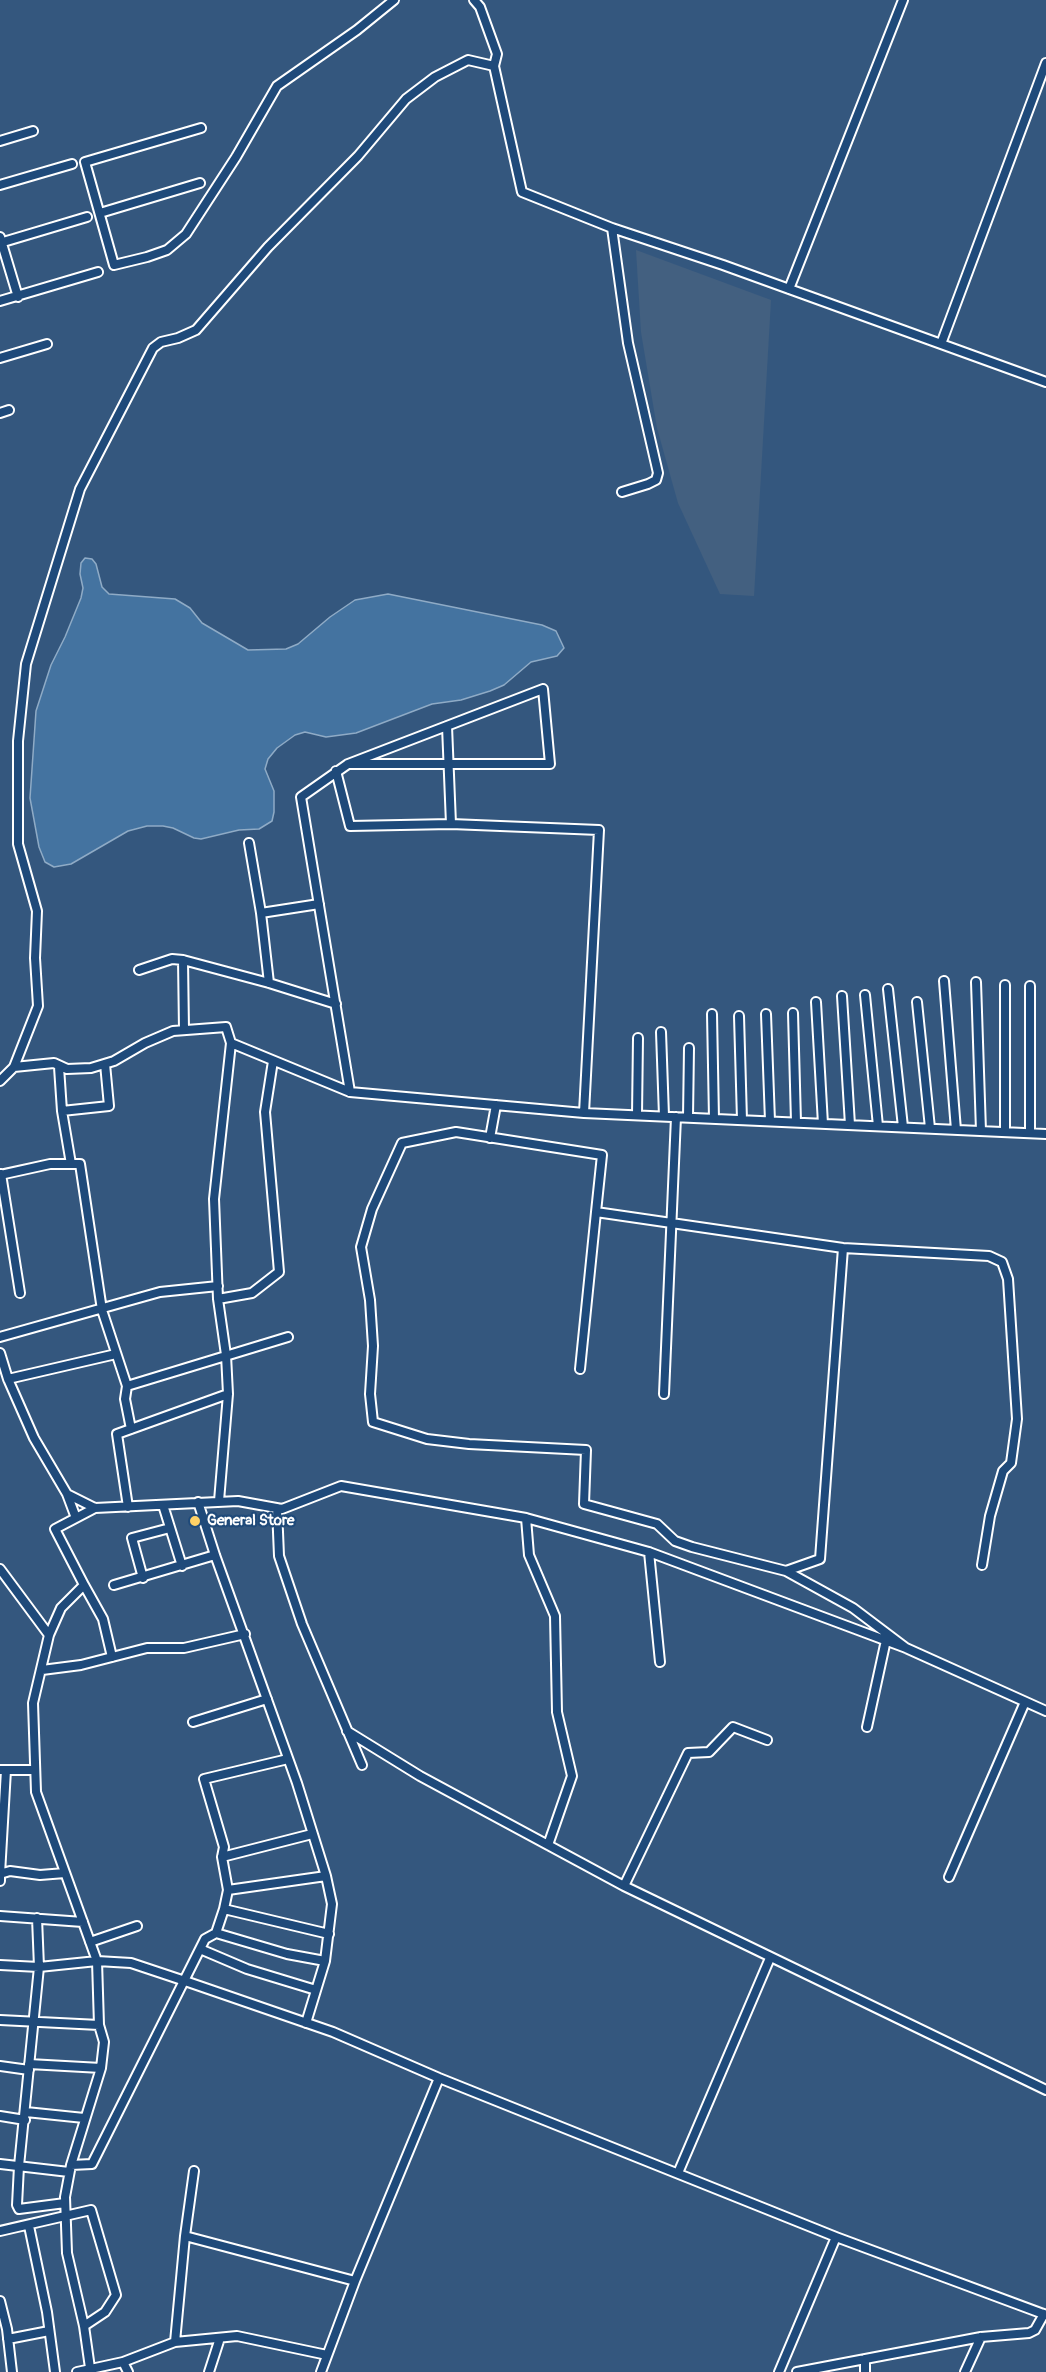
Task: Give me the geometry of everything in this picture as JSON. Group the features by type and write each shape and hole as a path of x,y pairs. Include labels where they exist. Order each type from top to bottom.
{"street":[{"path":"201,128 86,162 114,265 147,257 167,249 186,234 236,157 277,86 357,30 394,0"},
{"path":"474,0 480,7 497,54 494,66 522,192 612,228 1046,382"},
{"path":"789,289 903,0"},
{"path":"0,1081 14,1067 38,1006 35,958 37,910 18,844 18,741 26,664 80,489 153,348 161,342 178,338 195,330 268,247 358,156 406,99 435,77 468,60 494,66"},
{"path":"941,344 1046,63"},
{"path":"0,141 33,131"},
{"path":"0,185 72,164"},
{"path":"100,213 200,183"},
{"path":"18,297 1,241 87,217"},
{"path":"612,228 627,343 658,473 656,480 622,492"},
{"path":"0,301 98,272"},
{"path":"0,358 47,344"},
{"path":"0,412 9,410"},
{"path":"348,764 550,764 543,689 348,764 302,797 350,1092"},
{"path":"447,726 451,825"},
{"path":"336,771 350,826 451,825 599,830 584,1113"},
{"path":"249,843 261,913 268,983"},
{"path":"261,913 319,903"},
{"path":"139,970 172,959 183,960 336,1004"},
{"path":"183,960 184,1030"},
{"path":"944,981 956,1130"},
{"path":"976,982 981,1131"},
{"path":"1005,985 1005,1132"},
{"path":"1030,986 1030,1133"},
{"path":"888,989 903,1127"},
{"path":"865,995 878,1126"},
{"path":"842,996 850,1125"},
{"path":"816,1002 823,1124"},
{"path":"917,1002 930,1128"},
{"path":"793,1013 796,1122"},
{"path":"712,1014 714,1119"},
{"path":"766,1014 770,1121"},
{"path":"739,1016 742,1120"},
{"path":"14,1067 54,1063 59,1067 91,1068 105,1064 173,1031 225,1027 231,1044 214,1199 218,1299 226,1355 228,1394 219,1501"},
{"path":"661,1032 664,1116"},
{"path":"637,1115 638,1038"},
{"path":"231,1044 350,1092 584,1113 1046,1134"},
{"path":"688,1117 689,1048"},
{"path":"218,1299 252,1293 279,1272 265,1112 273,1060"},
{"path":"62,1111 109,1106 105,1064"},
{"path":"59,1067 62,1111 71,1164"},
{"path":"490,1137 496,1105"},
{"path":"664,1394 676,1117"},
{"path":"580,1369 602,1155 456,1132 402,1143 372,1209 361,1247 370,1300 373,1346 370,1394 374,1422 427,1439 469,1444 586,1450 584,1504 657,1524 675,1541 692,1547 786,1570 853,1608 906,1648"},
{"path":"20,1293 1,1174 50,1164 80,1164 102,1310 127,1386 125,1399 131,1429"},
{"path":"596,1212 843,1248 989,1256 1002,1262 1008,1279 1017,1419 1011,1463 1003,1471 990,1516 982,1565"},
{"path":"786,1570 820,1559 843,1248"},
{"path":"0,1337 160,1292 218,1286"},
{"path":"127,1386 288,1336"},
{"path":"0,1353 8,1379 34,1438 67,1494 76,1518"},
{"path":"8,1379 116,1354"},
{"path":"128,1507 117,1434 228,1394"},
{"path":"112,1657 104,1619 55,1528 96,1508 238,1501 282,1509 341,1486 526,1518 649,1552 906,1648 1046,1711"},
{"path":"67,1494 96,1508"},
{"path":"198,1502 288,1759 326,1876 332,1904 325,1961 306,2023"},
{"path":"163,1505 182,1566"},
{"path":"277,1508 279,1556 302,1624 362,1765"},
{"path":"526,1518 529,1555 555,1616 557,1712 572,1776 548,1845"},
{"path":"143,1578 132,1538 170,1528"},
{"path":"649,1552 660,1662"},
{"path":"114,1585 215,1555"},
{"path":"0,1569 49,1635"},
{"path":"84,1585 61,1608 49,1635 33,1702 36,1792 97,1961 99,2025 104,2042 101,2068 70,2168 65,2203 67,2253 84,2326 90,2368"},
{"path":"42,1670 81,1665 147,1648 184,1648 245,1635"},
{"path":"867,1727 886,1640"},
{"path":"193,1722 267,1699"},
{"path":"949,1877 1025,1702"},
{"path":"624,1886 688,1752 709,1752 733,1727 767,1740"},
{"path":"347,1731 420,1776 624,1886 980,2056 1046,2090"},
{"path":"0,2164 70,2168 92,2164 205,1939 216,1933 224,1910 228,1890 222,1857 224,1847 204,1779 288,1759"},
{"path":"0,1881 3,1770 35,1770"},
{"path":"222,1857 312,1834"},
{"path":"0,1874 10,1871 40,1875 65,1873"},
{"path":"228,1890 326,1876"},
{"path":"224,1910 329,1934"},
{"path":"0,1916 83,1922"},
{"path":"38,1918 39,1967 17,2200 19,2209 65,2203"},
{"path":"90,1942 137,1926"},
{"path":"216,1933 287,1954 325,1961"},
{"path":"200,1949 247,1969 315,1990"},
{"path":"678,2172 771,1958"},
{"path":"0,1965 39,1967 97,1961 131,1964 185,1981 306,2023 836,2236 1045,2314 1035,2330 1029,2332 981,2337 797,2372"},
{"path":"0,2020 99,2025"},
{"path":"0,2066 101,2068"},
{"path":"321,2372 355,2281 439,2078"},
{"path":"0,2116 84,2118"},
{"path":"176,2342 185,2236 194,2170"},
{"path":"0,2231 91,2210 116,2295 105,2313 84,2326"},
{"path":"29,2226 35,2246 55,2372"},
{"path":"185,2236 321,2270 355,2281"},
{"path":"780,2372 836,2236"},
{"path":"0,2301 12,2372"},
{"path":"8,2339 50,2331"},
{"path":"77,2372 123,2362 176,2342 237,2336 327,2355"},
{"path":"965,2372 981,2337"},
{"path":"209,2372 220,2338"},
{"path":"865,2372 866,2359"},
{"path":"123,2362 128,2372"}],"shaded area":[{"path":"636,250 771,300 754,596 720,594 678,503 657,428 641,332"},
{"path":"85,558 92,559 96,564 102,587 109,594 175,599 190,608 202,623 248,650 286,649 298,644 330,617 355,600 388,594 542,625 556,631 564,648 557,656 531,662 504,685 490,691 461,700 432,704 356,733 326,737 305,732 295,735 277,748 268,759 265,769 274,791 274,812 272,821 259,829 239,830 201,839 173,828 147,826 128,831 71,864 54,867 45,862 39,847 30,798 36,711 51,665 81,598 83,588 80,574 81,563"}],"place":[{"name":"General Store","path":"195,1521"}]}
